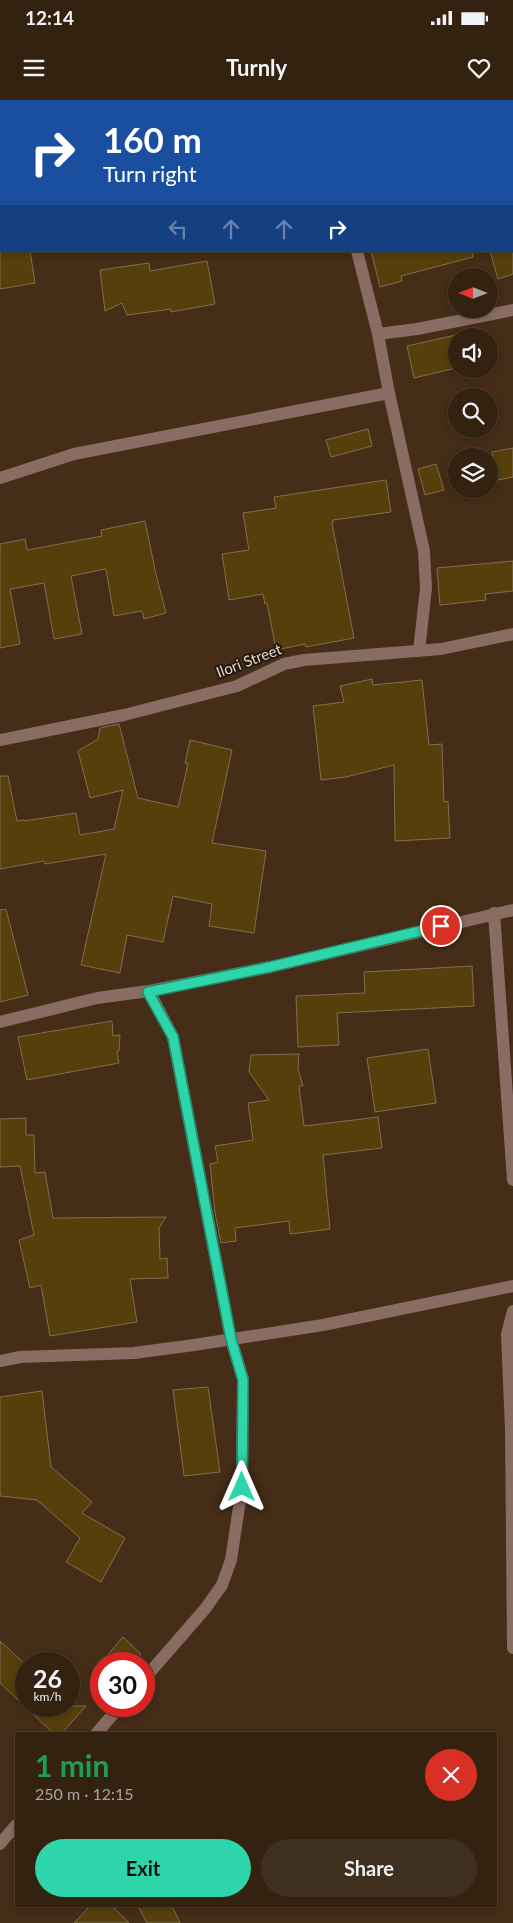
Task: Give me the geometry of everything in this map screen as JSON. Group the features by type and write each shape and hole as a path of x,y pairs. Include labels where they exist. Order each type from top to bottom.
{"street":[{"path":"357,252 378,334 389,394 424,551 426,588 419,651"},
{"path":"378,334 417,329 513,310"},
{"path":"0,478 74,454 389,394"},
{"name":"Ilori Street","path":"0,740 124,715 237,686 284,664 304,660 441,649 513,634"},
{"path":"0,1022 97,998 148,992 270,967 513,910"},
{"path":"494,913 513,1180"},
{"path":"148,992 173,1037 231,1339 243,1380 242,1487 231,1560 222,1586 205,1609 155,1666"},
{"path":"0,1362 20,1357 134,1353 231,1339 323,1325 513,1286"},
{"path":"513,1311 507,1334 511,1430 513,1648"},
{"path":"98,1732 111,1717"},
{"path":"0,1844 15,1826"}],"building":[{"path":"0,252 30,252 35,283 0,289"},
{"path":"371,252 473,252 473,257 401,276 402,281 380,287"},
{"path":"490,252 513,252 513,274 498,279 498,268 495,268"},
{"path":"207,261 215,304 171,312 171,309 127,315 122,303 105,311 100,270 149,263 150,271"},
{"path":"448,337 448,370 414,378 407,346"},
{"path":"368,429 372,446 331,457 326,440"},
{"path":"513,448 513,477 498,480 498,451"},
{"path":"436,464 444,490 425,495 418,469"},
{"path":"386,480 391,512 333,520 332,523 354,638 306,647 305,644 276,650 267,603 265,604 263,594 229,600 222,554 249,550 243,513 276,508 274,497"},
{"path":"145,521 166,613 144,619 142,611 114,616 106,569 71,576 82,634 54,639 44,583 10,589 20,644 0,648 0,544 25,539 27,550 102,536 101,530"},
{"path":"513,561 513,591 485,594 486,600 440,605 437,568"},
{"path":"372,679 373,685 422,680 429,745 442,744 444,802 448,801 450,838 395,841 394,765 346,777 321,780 313,706 344,702 340,686"},
{"path":"119,724 138,798 178,807 188,764 185,763 190,740 232,750 212,843 266,851 254,933 209,926 212,904 173,896 163,942 127,935 120,973 81,965 106,854 45,864 44,861 0,869 0,776 8,776 17,821 76,813 80,835 114,829 123,790 90,798 78,751 98,739 100,728"},
{"path":"6,909 28,995 0,1002 0,910"},
{"path":"472,966 474,1006 337,1013 339,1045 298,1047 296,996 365,993 364,972"},
{"path":"112,1021 113,1036 120,1035 119,1051 117,1052 119,1063 27,1080 18,1037"},
{"path":"428,1049 436,1103 375,1112 367,1058"},
{"path":"299,1054 298,1069 303,1086 299,1086 304,1126 378,1117 382,1148 323,1155 330,1229 290,1234 289,1221 235,1228 236,1241 221,1243 215,1213 210,1164 218,1162 215,1146 253,1140 248,1103 269,1100 249,1072 251,1055"},
{"path":"26,1118 26,1135 34,1135 35,1173 45,1172 53,1218 166,1217 159,1228 160,1259 167,1258 168,1278 130,1279 137,1322 50,1336 41,1285 30,1288 19,1240 34,1235 20,1166 0,1167 0,1119"},
{"path":"208,1387 220,1472 184,1476 173,1390"},
{"path":"42,1391 51,1467 92,1502 82,1513 125,1538 101,1582 66,1562 80,1538 37,1500 0,1496 0,1397"},
{"path":"123,1637 139,1652 110,1652"},
{"path":"0,1641 15,1655 15,1697 0,1683"},
{"path":"80,1706 86,1706 80,1713"},
{"path":"36,1717 76,1717 63,1732 52,1732"},
{"path":"89,1907 113,1907 129,1923 74,1923"},
{"path":"139,1907 172,1907 180,1923 147,1923"}],"route":[{"path":"242,1487 243,1380 231,1339 173,1037 148,992 270,967 441,926"}]}
